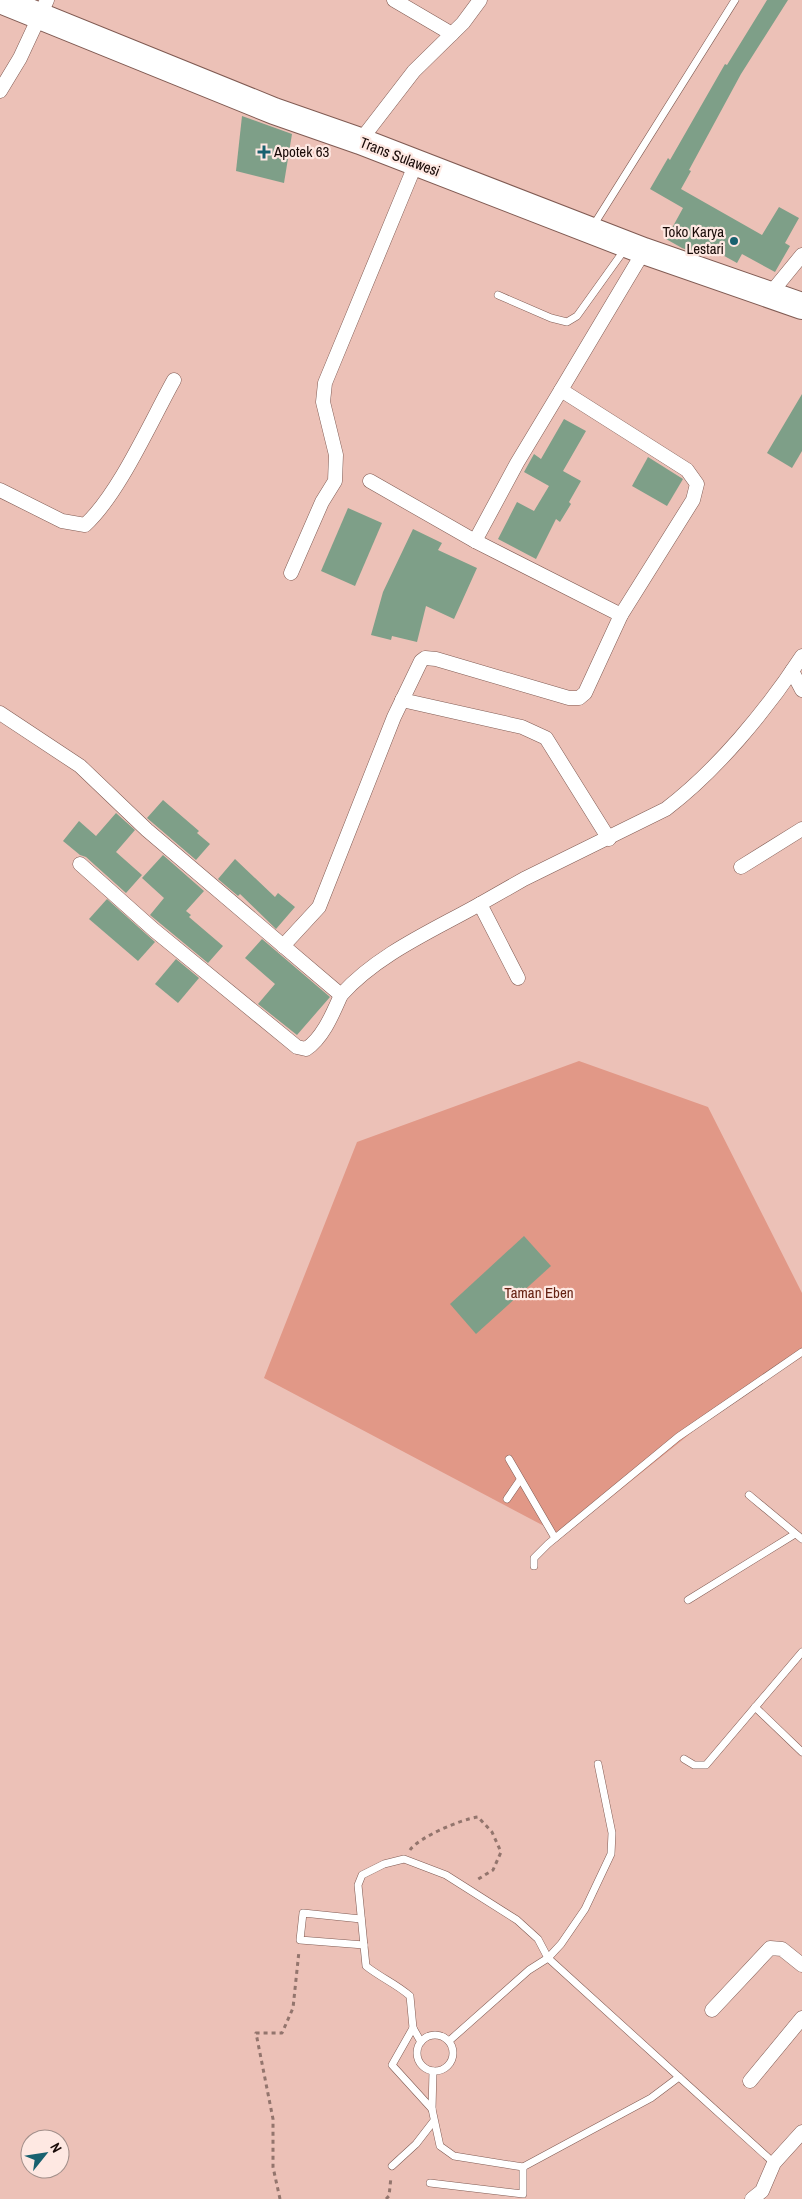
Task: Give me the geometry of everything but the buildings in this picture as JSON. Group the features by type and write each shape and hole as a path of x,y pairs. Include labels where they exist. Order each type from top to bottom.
{"highway":[{"name":"Trans Sulawesi","path":"0,0 43,8 274,111 360,141 636,248 802,306"}],"street":[{"path":"394,0 452,34"},
{"path":"360,141 414,71 452,34 480,0"},
{"path":"0,91 20,58 43,8"},
{"path":"291,573 322,502 335,481 336,455 323,402 325,383 416,163"},
{"path":"475,541 517,463 561,390 636,248"},
{"path":"770,294 802,255"},
{"path":"0,490 62,521 85,525 94,516 120,478 174,380"},
{"path":"283,946 318,907 402,700 416,668 425,658 569,698 579,698 585,693 621,616 693,500 697,484 686,470 561,390"},
{"path":"370,481 475,541 621,616"},
{"path":"80,864 183,954 297,1047 306,1049 313,1044 334,1012 341,995 358,976 381,959 524,879 609,839 666,809 686,794 728,751 802,656"},
{"path":"792,671 802,690"},
{"path":"402,700 522,726 546,738 609,839"},
{"path":"0,713 80,766 147,830 341,995"},
{"path":"741,868 802,829"},
{"path":"480,904 518,978"},
{"path":"712,2010 770,1948 782,1949 802,1966"},
{"path":"750,2080 802,2018"},
{"path":"752,2199 762,2191 774,2164 802,2132"}],"lane":[{"path":"591,229 735,0"},
{"path":"498,295 550,318 568,322 577,316 636,248"},
{"path":"534,1566 534,1558 554,1538 678,1437 802,1352"},
{"path":"509,1459 554,1538"},
{"path":"506,1498 520,1480"},
{"path":"749,1495 802,1540"},
{"path":"688,1600 795,1534"},
{"path":"684,1759 694,1765 706,1765 802,1652"},
{"path":"755,1707 802,1752"},
{"path":"449,2041 529,1970 548,1958 561,1944 585,1909 611,1854 612,1833 598,1764"},
{"path":"421,2042 412,2028 410,1996 395,1983 376,1974 366,1966 358,1885 362,1875 384,1864 404,1858 446,1875 517,1920 538,1939 548,1958 774,2164"},
{"path":"362,1919 303,1913 300,1940 364,1945"},
{"path":"412,2028 392,2066 432,2109"},
{"path":"431,2035 444,2037 449,2041 453,2052 450,2064 445,2069 433,2071 422,2066 417,2054 421,2042 431,2035"},
{"path":"433,2071 433,2122 440,2146 454,2156 523,2167 651,2098 679,2077"},
{"path":"392,2166 416,2144 433,2122"},
{"path":"430,2183 523,2194 523,2167"}],"path":[{"path":"404,1858 415,1842 438,1833 461,1819 478,1817 492,1832 501,1852 493,1870 466,1886"},
{"path":"280,2199 273,2167 273,2119 256,2033 282,2032 293,2008 300,1940"},
{"path":"386,2199 389,2196 392,2166"}],"green space":[{"name":"Taman Eben","path":"579,1061 708,1107 802,1293 802,1357 717,1412 563,1536 264,1378 357,1142"}],"place":[{"name":"Apotek 63","path":"264,152"},
{"name":"Toko Karya Lestari","path":"734,241"}]}
